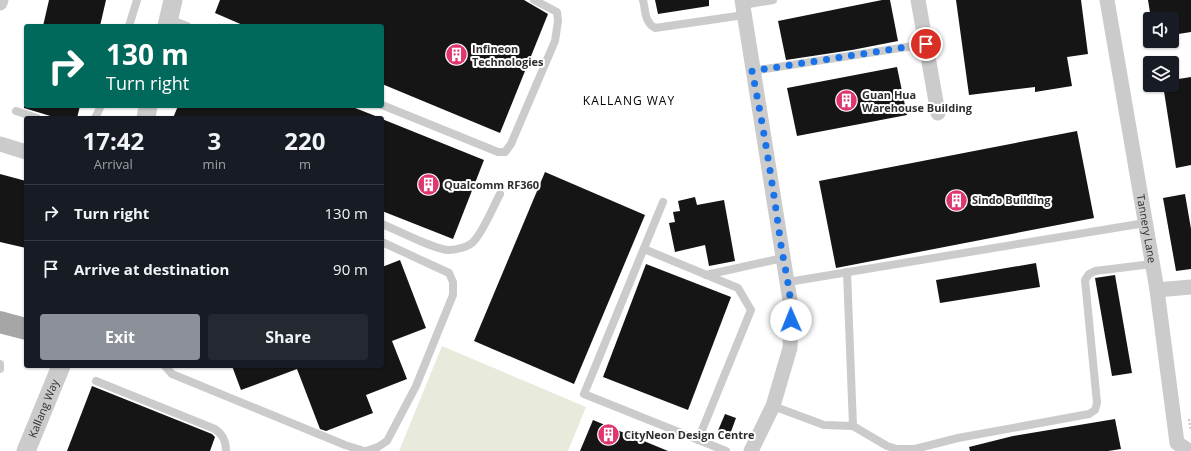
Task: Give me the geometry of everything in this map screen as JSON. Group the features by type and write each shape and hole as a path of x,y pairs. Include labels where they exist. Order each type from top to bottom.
{"main road":[{"path":"0,322 24,328"}],"street":[{"path":"167,22 174,0"},
{"path":"918,0 938,113"},
{"name":"Tannery Lane","path":"1107,0 1157,290 1177,443 1189,451"},
{"path":"743,7 752,71 770,170 791,307 790,348 773,406 751,451"},
{"path":"0,144 24,151"},
{"path":"1157,290 1191,287"},
{"name":"Kallang Way","path":"26,451 60,368"}],"lane":[{"path":"130,24 138,0"},
{"path":"384,106 498,152 505,152 511,144 555,41 558,21 557,12 534,0"},
{"path":"643,0 647,20 656,28 773,0"},
{"path":"167,22 177,24"},
{"path":"752,71 926,44"},
{"path":"16,111 32,116"},
{"path":"384,225 448,250 463,247 469,245 479,235 500,194"},
{"path":"663,202 584,394 726,451"},
{"path":"788,282 1145,222"},
{"path":"167,368 172,374 345,445 365,451 378,447 387,441 416,386 453,295 453,282 449,273 384,243"},
{"path":"644,249 738,288 751,310 698,440"},
{"path":"706,275 783,258"},
{"path":"773,406 824,425 853,426 887,446 915,449 958,438 1089,414 1094,410 1097,403 1085,280 1089,274 1096,271 1152,264"},
{"path":"847,272 853,426"},
{"path":"0,364 0,369"},
{"path":"96,381 214,429 220,433 226,442 226,451"}],"shaded area":[{"path":"442,346 586,407 568,451 399,451"}],"building":[{"path":"49,0 106,0 100,24 43,24"},
{"name":"Infineon Technologies","path":"220,0 524,0 548,14 500,133 384,85 384,24 240,24 215,13"},
{"path":"655,0 709,0 709,6 658,14"},
{"path":"882,0 890,0 898,41 786,60 778,21"},
{"path":"956,0 1081,0 1088,54 1067,57 1072,86 1035,92 1035,87 969,95"},
{"path":"1148,0 1191,0 1191,32 1179,34 1179,12 1150,12"},
{"name":"Guan Hua Warehouse Building","path":"897,67 907,115 797,136 787,88"},
{"path":"1191,77 1191,165 1176,168 1164,92 1179,92 1179,79"},
{"path":"24,108 80,108 78,116 50,116"},
{"path":"177,108 355,108 375,116 174,116"},
{"name":"Qualcomm RF360","path":"384,120 484,160 453,239 384,212"},
{"name":"Sindo Building","path":"1077,131 1094,218 836,268 819,181"},
{"path":"545,172 645,215 574,384 474,341"},
{"path":"0,174 24,180 24,248 0,242"},
{"path":"1185,194 1191,229 1191,269 1176,271 1163,198"},
{"path":"695,197 697,205 724,200 735,261 709,266 705,245 675,252 669,223 675,222 673,212 680,211 678,201"},
{"path":"400,260 426,328 392,341 407,379 366,395 373,413 326,431 320,429 297,369 241,390 233,368 384,368 384,266"},
{"path":"1036,263 1040,287 940,303 936,280"},
{"path":"646,264 731,297 688,410 603,377"},
{"path":"1115,275 1132,373 1112,376 1095,278"},
{"path":"92,386 212,434 215,437 210,451 67,451"},
{"path":"725,414 736,418 729,437 717,433"},
{"path":"1115,419 1121,449 1108,451 970,451 969,447 1013,436"},
{"name":"CityNeon Design Centre","path":"593,420 668,451 580,451"}],"place":[{"name":"Infineon Technologies","path":"457,55"},
{"name":"Guan Hua Warehouse Building","path":"847,101"},
{"name":"Qualcomm RF360","path":"428,185"},
{"name":"Sindo Building","path":"956,200"},
{"name":"CityNeon Design Centre","path":"609,435"}],"district":[{"name":"KALLANG WAY","path":"629,101"}],"route":[{"path":"791,320 788,282 752,71 926,44"}]}
